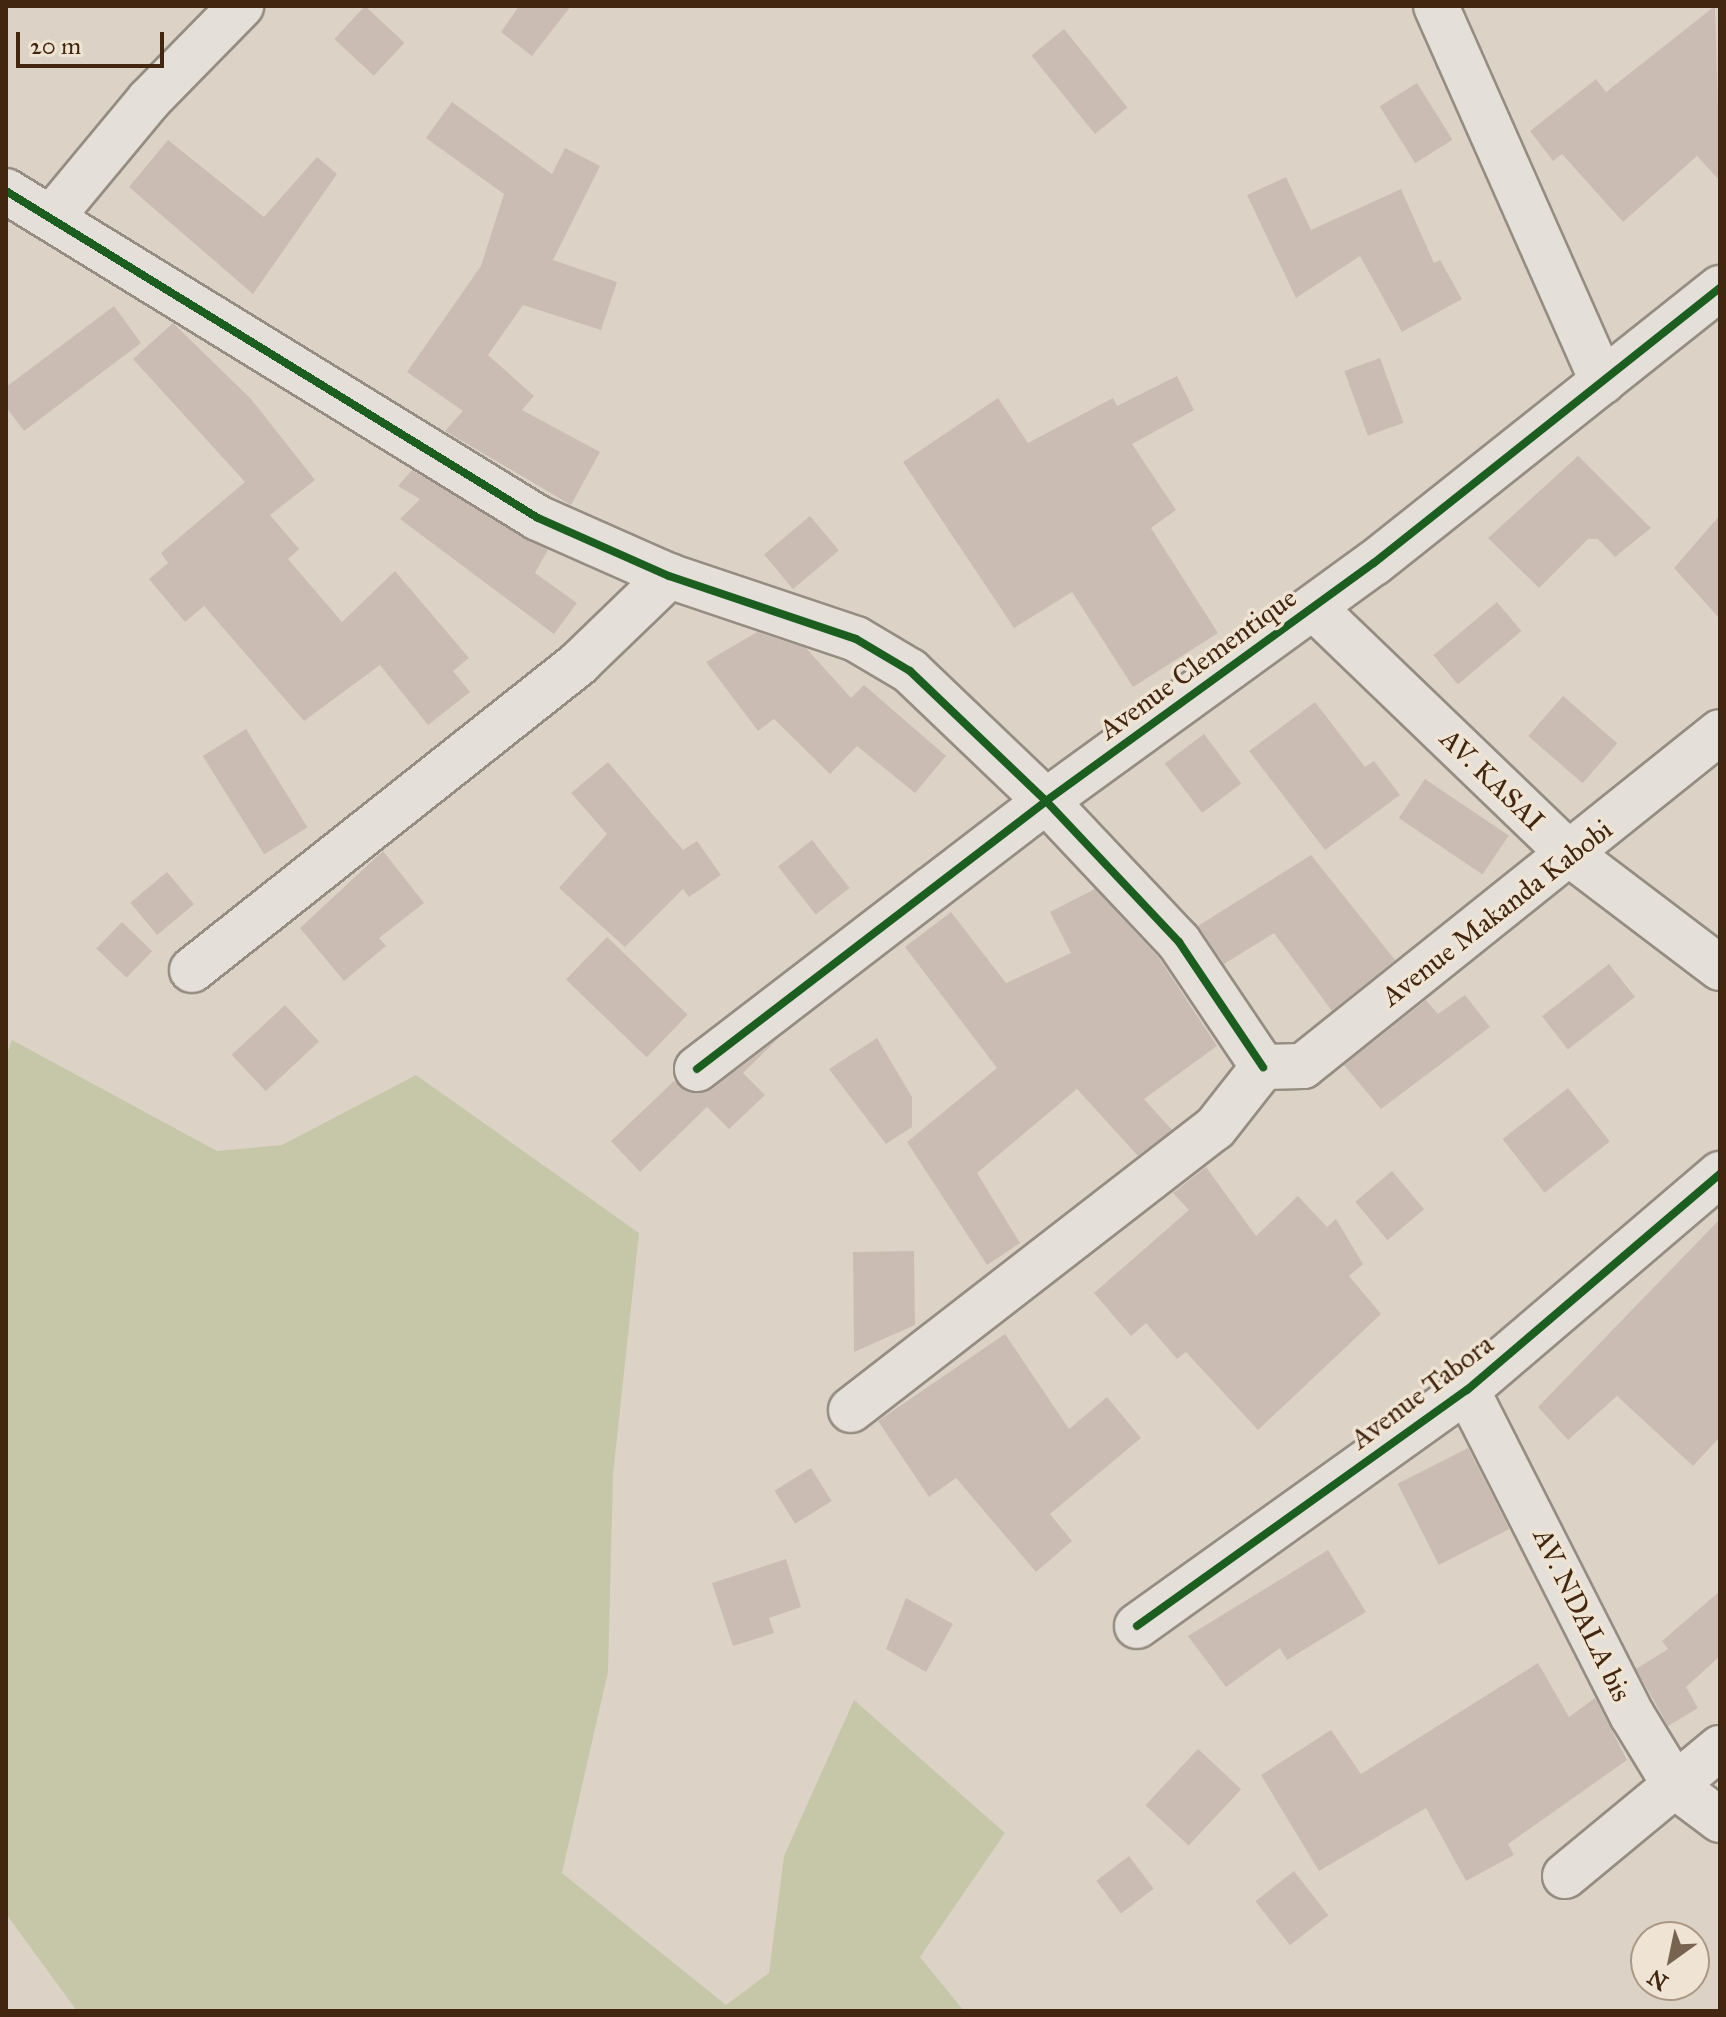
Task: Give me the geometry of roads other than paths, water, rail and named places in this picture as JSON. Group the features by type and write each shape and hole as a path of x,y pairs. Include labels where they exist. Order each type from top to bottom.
{"street":[{"path":"51,218 149,100 241,6"},
{"path":"1436,6 1603,382"},
{"path":"6,191 538,518 669,576 856,639 910,671 1046,801 1179,942 1263,1067 1215,1128 851,1410"},
{"name":"Avenue Clementique","path":"697,1069 1046,801 1314,608 1720,288"},
{"path":"192,970 568,672 669,576"},
{"name":"AV. KASAI","path":"1314,608 1571,855 1720,968"},
{"name":"Avenue Makanda Kabobi","path":"1263,1067 1303,1066 1571,855 1720,732"},
{"name":"Avenue Tabora","path":"1137,1626 1467,1390 1720,1174"},
{"name":"AV. NDALA bis","path":"1467,1390 1676,1787 1720,1820"},
{"path":"1565,1876 1720,1748"}]}
